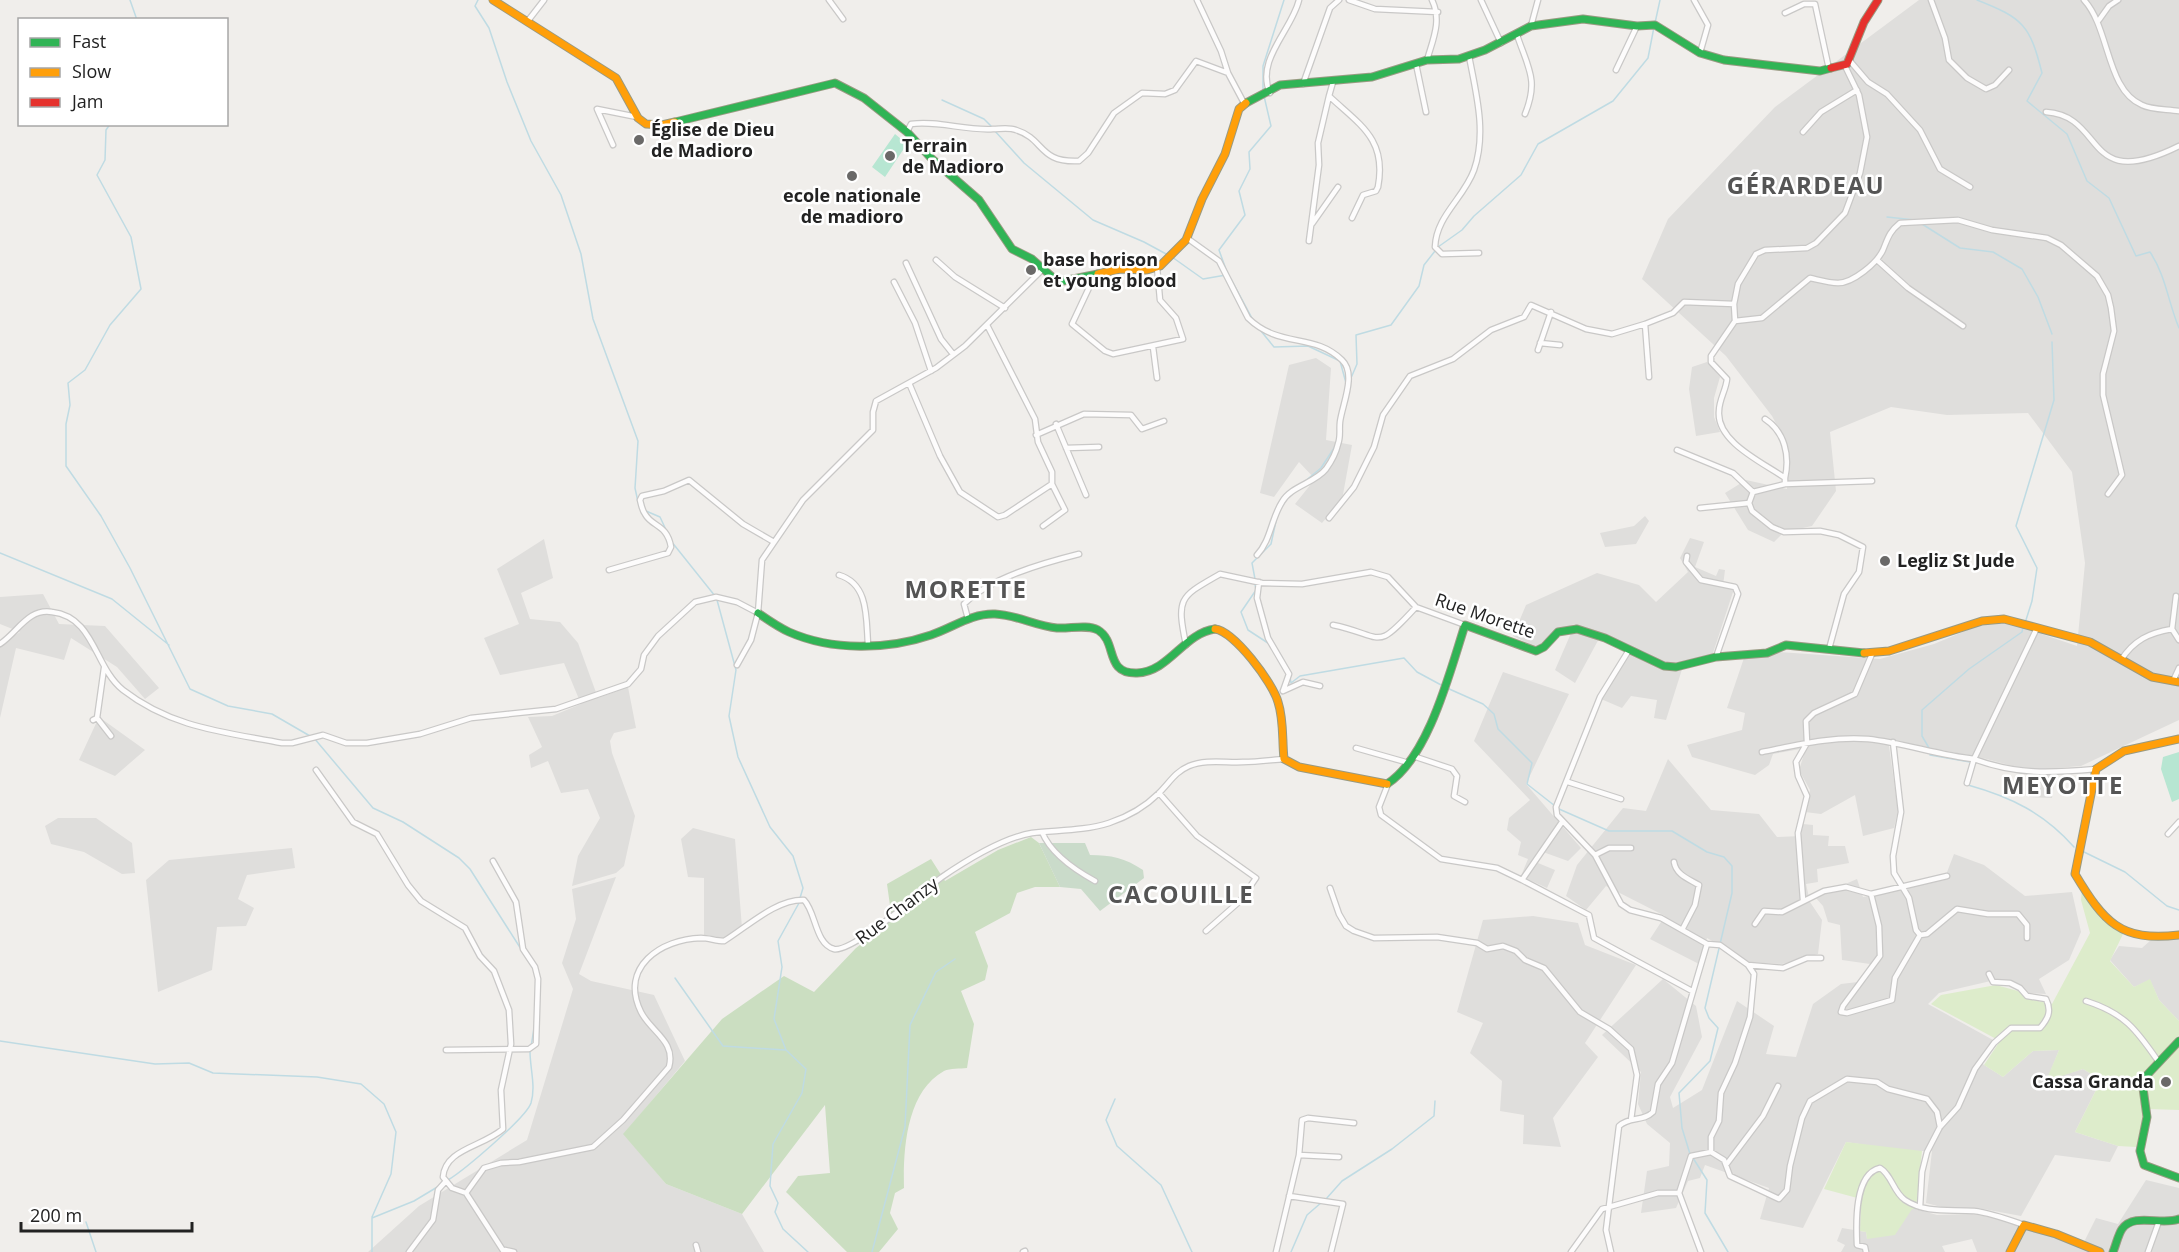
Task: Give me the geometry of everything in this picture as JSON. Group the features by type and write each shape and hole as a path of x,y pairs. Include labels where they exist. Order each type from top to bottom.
{"street":[{"path":"493,0 616,78 638,118 646,124 662,125 835,83 864,98 907,132 932,159 979,200 1012,249 1032,259 1058,282 1120,270 1147,270 1158,266 1187,238 1202,199 1225,154 1228,136 1239,109 1244,103 1269,93 1280,85 1333,82 1372,76 1427,60 1469,56 1532,26 1583,19 1637,26 1655,25 1700,53 1724,60 1820,71 1847,64"},
{"path":"526,22 544,0"},
{"path":"830,0 843,19"},
{"path":"1197,0 1221,51 1228,73 1244,103"},
{"path":"1269,93 1265,79 1270,62 1299,0"},
{"path":"1303,84 1330,8 1339,0"},
{"path":"1349,0 1375,9 1438,12"},
{"path":"1427,60 1438,21 1438,12 1432,0"},
{"path":"1481,0 1501,42"},
{"path":"1532,26 1538,0"},
{"path":"1694,0 1708,25 1700,53"},
{"path":"1785,481 1737,445 1720,423 1718,412 1727,379 1711,362 1711,356 1736,321 1734,304 1738,284 1756,254 1765,250 1807,248 1816,243 1845,213 1866,151 1864,118 1847,64 1864,22 1878,0"},
{"path":"1931,0 1945,38 1949,60 1967,78 1986,89 1995,85 2009,70"},
{"path":"2084,0 2099,20 2113,69 2126,92 2142,105 2179,111"},
{"path":"2099,20 2109,6 2118,0"},
{"path":"1785,13 1804,4 1815,4 1829,69"},
{"path":"1616,70 1637,26"},
{"path":"1517,35 1533,83 1533,95 1525,114"},
{"path":"1469,56 1479,113 1479,146 1474,170 1438,226 1435,247 1442,254 1479,253"},
{"path":"907,132 910,124 923,123 975,130 1013,129 1024,133 1054,159 1079,161 1088,153 1114,113 1142,93 1165,94 1175,90 1196,61 1228,73"},
{"path":"1416,64 1426,112"},
{"path":"1847,64 1887,94 1920,130 1940,169 1970,187"},
{"path":"1309,241 1319,165 1318,143 1333,82"},
{"path":"1803,132 1821,112 1857,90"},
{"path":"1329,96 1365,127 1379,162 1380,174 1376,191 1363,195 1352,218"},
{"path":"613,145 597,109 638,118"},
{"path":"2046,112 2067,117 2078,124 2101,153 2114,159 2131,162 2179,146"},
{"path":"1311,225 1338,187"},
{"path":"1736,321 1762,318 1810,278 1837,283 1846,282 1877,260 1887,236 1900,223 1958,220 1984,228 2047,237 2061,245 2097,276 2108,295 2114,331 2103,374 2103,394 2122,475 2108,494"},
{"path":"1187,238 1219,261 1248,318 1254,323 1281,339 1314,343 1325,348 1343,360 1347,367 1348,381 1337,448 1324,471 1282,502 1267,543 1257,555"},
{"path":"936,260 955,277 1005,308"},
{"path":"1877,260 1908,288 1964,326"},
{"path":"906,263 941,339 953,354"},
{"path":"1095,275 1072,322 1073,326 1105,351 1113,354 1181,340 1183,336 1176,318 1160,300 1158,266"},
{"path":"737,665 751,640 758,613 762,560 803,500 873,430 873,412 876,401 931,370 953,354 1005,308 1020,290 1043,269"},
{"path":"894,282 915,323 931,370"},
{"path":"1329,518 1354,487 1374,447 1383,416 1410,376 1453,359 1491,330 1524,317 1532,305 1586,329 1612,334 1673,313 1684,302 1734,304"},
{"path":"1538,350 1551,312"},
{"path":"1645,324 1649,377"},
{"path":"987,325 1031,408 1035,419 1036,435 1052,472 1052,484 1065,510 1043,526"},
{"path":"1540,343 1560,345"},
{"path":"1153,347 1157,378"},
{"path":"909,383 940,456 960,492 998,517 1005,515 1052,484"},
{"path":"1036,435 1056,424 1084,414 1131,415 1142,429 1164,421"},
{"path":"1765,418 1774,425 1785,443 1787,467 1785,481"},
{"path":"1056,424 1086,495"},
{"path":"1066,448 1099,447"},
{"path":"1677,450 1733,473 1753,492"},
{"path":"609,570 668,553 671,547 668,538 660,525 646,516 640,500 642,496 664,491 689,480 743,524 774,542"},
{"path":"1753,492 1785,481 1872,481"},
{"path":"1753,492 1749,503 1752,511 1784,532 1820,531 1854,540 1863,547 1859,572 1844,594 1829,650"},
{"path":"1700,508 1749,503"},
{"path":"968,619 964,604 975,592 1052,561 1079,554"},
{"path":"1687,556 1686,562 1701,580 1735,587 1738,594 1716,657"},
{"name":"Rue Morette","path":"1186,645 1180,618 1181,608 1188,592 1220,574 1259,582 1302,584 1371,572 1388,577 1416,607 1536,651 1558,632 1568,629 1605,638 1629,650"},
{"path":"838,574 852,581 863,598 868,644"},
{"path":"1259,582 1257,598 1268,638 1289,674 1283,691"},
{"path":"2176,596 2172,629 2179,640"},
{"path":"0,644 34,613 51,611 73,618 96,647 104,668 121,689 171,719 191,725 292,744 323,735 346,743 367,743 420,734 471,718 556,709 628,684 641,669 644,655 658,636 695,602 716,597 737,602 791,633 832,645 892,645 931,636 968,619 993,614 1051,627 1098,630 1115,666 1123,671 1140,673 1162,663 1213,629 1224,631 1267,679 1276,695 1284,759 1299,767 1388,784"},
{"path":"1333,625 1352,629 1376,639 1394,632 1416,607"},
{"path":"1711,1152 1711,1137 1719,1121 1721,1093 1735,1064 1750,1017 1754,975 1748,965 1720,945 1707,944 1661,918 1630,910 1621,904 1594,855 1562,822 1556,807 1568,782 1600,697 1629,650 1664,666 1676,667 1716,657 1767,653 1786,645 1872,654 1910,645 1982,621 2004,619 2090,642 2152,677 2176,682 2179,669"},
{"path":"1465,625 1442,693 1411,760 1402,773 1388,784 1379,807 1381,815 1438,857 1497,868 1588,913 1594,938 1692,991"},
{"path":"1967,783 1974,759 2037,627"},
{"path":"2121,660 2128,649 2148,634 2172,629"},
{"path":"1803,900 1798,833 1807,796 1798,776 1796,762 1807,743 1806,721 1814,713 1855,694 1872,654"},
{"path":"104,668 95,719 111,736"},
{"path":"1276,695 1303,682 1320,686"},
{"path":"1762,752 1846,738 1893,742 1939,755 1974,759 2024,773 2096,769"},
{"path":"2179,739 2147,743 2104,760 2096,769 2075,874 2101,910 2127,933 2161,937 2179,935"},
{"path":"1893,742 1901,812 1894,873 1909,898 1916,930 1920,935"},
{"path":"1356,748 1452,769 1457,776 1454,796 1465,802"},
{"name":"Rue Chanzy","path":"466,1193 484,1168 593,1147 623,1120 669,1066 671,1057 668,1045 641,1012 636,992 637,974 650,954 676,942 703,938 724,941 776,906 793,900 804,900 809,905 821,937 827,946 835,949 843,948 853,944 951,872 996,846 1029,834 1106,824 1137,810 1159,793 1174,774 1190,765 1284,759"},
{"path":"316,770 353,822 377,834 408,885 421,901 465,928 480,956 494,971 503,992 509,1010 510,1049 501,1090 503,1129 492,1138 449,1159 443,1165 443,1177 452,1188 466,1193 482,1221 504,1251 514,1252"},
{"path":"1568,782 1621,799"},
{"path":"1159,793 1197,836 1256,878 1240,901 1206,931"},
{"path":"1522,880 1562,822"},
{"path":"2168,834 2179,822"},
{"path":"1042,832 1059,855 1077,872 1095,881"},
{"path":"1594,855 1609,848 1631,848"},
{"path":"446,1050 529,1049 536,1046 538,979 535,967 523,949 513,894 493,861"},
{"path":"1674,862 1675,868 1683,876 1699,885 1695,905 1682,930"},
{"path":"1755,924 1764,911 1782,912 1824,891 1846,887 1871,894 1947,876"},
{"path":"1330,888 1339,914 1346,926 1354,932 1374,938 1437,936 1477,943 1487,948 1503,946 1516,951 1525,960 1544,968 1581,1012 1609,1029 1631,1049 1637,1075 1631,1120"},
{"path":"1871,894 1880,926 1880,956 1841,1012 1848,1013 1892,1000 1895,978 1920,935"},
{"path":"1920,935 1927,934 1958,909 1988,914 2018,914 2027,925 2027,938"},
{"path":"1611,1252 1606,1230 1619,1126 1631,1120 1644,1119 1653,1112 1658,1083 1672,1063 1707,944"},
{"path":"1748,965 1783,968 1808,958 1821,958"},
{"path":"1920,1207 1922,1172 1927,1152 1940,1128 1958,1107 1975,1069 1994,1043 2011,1028 2040,1028 2048,1019 2049,1006 2046,999 2027,996 2020,988 2010,983 1993,982 1989,974"},
{"path":"2086,1001 2116,1013 2132,1025 2157,1061"},
{"path":"2179,1041 2157,1061 2147,1075 2143,1088 2147,1117 2141,1160 2144,1165 2153,1170 2179,1178"},
{"path":"1701,1252 1679,1193 1691,1156 1711,1152 1724,1160 1730,1176 1779,1199 1787,1190 1790,1166 1802,1118 1810,1101 1847,1079 1877,1082 1888,1089 1927,1099 1937,1112 1940,1128"},
{"path":"1726,1165 1763,1116 1778,1086"},
{"path":"1276,1252 1299,1155 1302,1120 1308,1118 1354,1123"},
{"path":"1299,1155 1339,1157"},
{"path":"1866,1252 1865,1247 1857,1245 1858,1200 1872,1170 1880,1168 1886,1171 1904,1200 1920,1207 1948,1212 1973,1211 2056,1234 2100,1252"},
{"path":"409,1252 433,1220 438,1190 446,1181"},
{"path":"1571,1252 1602,1209 1658,1193 1679,1193"},
{"path":"1289,1196 1342,1204 1331,1252"},
{"path":"2113,1252 2122,1227 2129,1222 2158,1224 2178,1221"},
{"path":"2148,1252 2158,1224"},
{"path":"2010,1252 2024,1225"},
{"path":"696,1245 698,1252"}],"shaded area":[{"path":"1919,0 2179,0 2179,720 2081,766 2056,768 2052,798 2029,797 2034,769 2024,769 1979,757 1908,744 1889,746 1898,810 1894,828 1863,836 1855,795 1821,814 1805,812 1810,790 1799,770 1806,748 1773,754 1769,765 1755,775 1692,757 1687,745 1742,730 1745,713 1727,708 1744,658 1779,652 1880,659 1934,644 1977,626 2009,623 2077,646 2085,563 2072,472 2028,413 1947,415 1891,407 1830,432 1836,491 1812,526 1784,532 1774,542 1748,530 1725,493 1746,480 1787,489 1787,444 1772,416 1726,356 1642,279 1668,219 1775,107"},
{"path":"1316,358 1331,368 1326,440 1352,445 1342,500 1322,523 1295,504 1315,479 1299,462 1274,497 1260,493 1289,365"},
{"path":"1707,362 1720,377 1714,398 1714,417 1720,432 1696,436 1689,389 1692,367"},
{"path":"1645,516 1649,521 1636,544 1605,547 1600,533 1634,526"},
{"path":"1690,538 1704,542 1695,567 1716,576 1719,569 1725,570 1723,586 1734,589 1712,656 1684,663 1666,720 1654,718 1657,700 1631,696 1622,708 1601,699 1632,649 1601,635 1575,683 1555,670 1575,624 1556,631 1537,648 1513,636 1526,605 1597,573 1639,585 1656,602 1688,572 1680,558"},
{"path":"544,539 553,578 521,593 530,619 560,622 578,643 598,698 628,687 636,728 614,733 610,741 612,753 635,816 624,866 616,873 572,886 578,856 600,818 588,789 561,793 548,761 531,768 529,755 542,747 528,717 552,716 581,704 564,663 500,675 484,638 519,624 497,569"},
{"path":"43,594 59,624 105,626 159,688 145,699 117,667 71,638 64,660 16,648 0,718 0,645 20,632 0,624 0,597"},
{"path":"1503,672 1569,694 1526,784 1581,848 1568,861 1543,852 1538,863 1555,870 1547,888 1521,876 1528,859 1518,855 1521,842 1507,830 1509,818 1530,800 1474,741"},
{"path":"99,717 145,750 115,776 79,760"},
{"path":"1668,759 1711,810 1759,814 1777,837 1801,836 1803,824 1813,825 1813,835 1829,836 1828,846 1845,846 1849,863 1817,869 1818,882 1806,884 1810,902 1822,920 1818,954 1782,964 1749,962 1707,938 1699,964 1650,939 1665,916 1606,886 1586,910 1566,896 1577,865 1623,808 1646,811"},
{"path":"58,818 96,818 132,843 135,873 122,874 84,852 51,844 45,826"},
{"path":"693,828 735,839 742,928 724,938 704,935 704,878 688,877 681,839"},
{"path":"292,848 295,868 247,875 238,899 254,908 246,926 217,927 212,970 158,992 146,880 169,860"},
{"path":"1954,854 1984,865 2025,896 2072,892 2081,932 2069,960 2039,979 2046,994 2029,993 1995,980 1939,993 1928,1004 1993,1040 1981,1063 2003,1077 2033,1051 2059,1050 2047,1080 2083,1069 2101,1080 2075,1132 2118,1146 2110,1162 2055,1155 2021,1216 1978,1208 1945,1208 1926,1203 1932,1151 1905,1151 1846,1142 1803,1228 1760,1219 1769,1188 1705,1165 1700,1178 1688,1181 1676,1208 1641,1213 1647,1171 1669,1166 1670,1143 1647,1124 1638,1104 1641,1072 1602,1035 1663,979 1696,1006 1702,1037 1670,1097 1673,1108 1702,1090 1737,1001 1774,1026 1766,1054 1796,1057 1813,1004 1841,984 1858,982 1870,964 1842,960 1840,925 1828,922 1823,906 1815,897 1857,879 1863,897 1944,880"},
{"path":"616,877 579,974 591,981 654,995 685,1061 624,1134 666,1184 742,1214 764,1252 368,1252 419,1206 527,1140 573,989 562,963 576,919 572,889"},
{"path":"1533,916 1578,923 1585,945 1636,965 1585,1043 1598,1057 1553,1118 1561,1147 1523,1144 1524,1115 1500,1111 1502,1081 1470,1053 1483,1023 1457,1012 1483,920"},
{"path":"2179,930 2179,1021 2159,1000 2150,980 2134,987 2110,960 2119,946 2142,948 2151,940 2175,938"},
{"path":"2146,1180 2179,1188 2179,1252 1977,1252 1972,1239 1942,1246 1945,1252 1841,1252 1845,1245 1837,1241 1842,1228 1866,1232 1867,1239 1912,1208 1937,1215 1972,1214 2008,1220 2082,1246 2096,1218 2118,1224"}],"green space":[{"name":"Terrain de Madioro","path":"895,134 907,144 885,177 872,167"},
{"path":"2179,752 2179,799 2172,802 2161,769 2163,757"},
{"path":"1031,837 1039,843 1060,887 1035,887 1017,893 1010,913 975,932 988,966 985,980 961,991 974,1024 967,1068 944,1071 931,1080 914,1107 906,1140 904,1188 895,1193 890,1213 898,1229 879,1252 847,1252 786,1192 798,1176 830,1173 825,1105 742,1214 666,1184 623,1134 722,1019 784,976 814,992 856,948 892,920 887,884 931,859 945,881 998,850"},
{"path":"1039,843 1085,843 1090,855 1124,860 1143,870 1144,878 1100,911 1081,889 1060,887"},
{"path":"2082,889 2123,934 2110,961 2134,987 2150,979 2159,1000 2179,1021 2179,1035 2138,1080 2143,1118 2136,1147 2118,1146 2075,1132 2101,1080 2083,1069 2046,1081 2059,1050 2033,1051 2003,1077 1984,1065 2000,1041 1931,1004 1941,995 1996,985 2018,991 2028,999 2052,1004 2090,933 2081,900"},
{"path":"2179,1047 2179,1110 2149,1109 2146,1085 2154,1070"},
{"path":"1846,1142 1922,1151 1916,1209 1912,1209 1895,1235 1867,1239 1866,1232 1860,1231 1861,1199 1824,1189"}],"waterway":[{"path":"130,0 136,18"},
{"path":"478,0 475,6 489,28 507,82 531,141 561,195 581,254 593,319 638,441 635,488 638,502"},
{"path":"1263,91 1263,66 1284,0"},
{"path":"1655,23 1660,0"},
{"path":"1977,0 2015,18 2028,34 2042,73 2027,101 2067,134 2087,181 2109,198 2136,256 2150,252 2160,270 2179,328"},
{"path":"1438,247 1462,230 1474,216 1521,175 1538,144 1613,101 1648,58 1654,27"},
{"path":"1228,275 1219,250 1245,215 1239,191 1250,169 1249,152 1271,126 1264,96"},
{"path":"942,100 984,119 991,126"},
{"path":"109,126 106,130 105,160 97,175 131,237 141,289 110,325 85,370 68,383 70,405 66,424 66,466 101,516 130,568 190,689 228,706 272,714 310,736"},
{"path":"994,130 1024,163 1093,220 1168,255"},
{"path":"1887,217 1915,220"},
{"path":"1922,224 1960,248 1993,252 2022,269 2038,297 2052,334"},
{"path":"1351,378 1357,364 1356,335 1391,325 1419,286 1424,265 1435,251"},
{"path":"1172,257 1203,279 1226,275"},
{"path":"1231,279 1253,320"},
{"path":"1261,331 1274,347 1308,346 1340,361 1346,383"},
{"path":"2025,623 2032,601 2037,568 2016,526 2054,400 2052,342"},
{"path":"1346,406 1348,388"},
{"path":"1304,482 1321,468 1336,445"},
{"path":"646,511 660,517 667,532"},
{"path":"1255,579 1252,563 1271,544 1276,521"},
{"path":"671,541 715,596"},
{"path":"0,553 112,599 169,645"},
{"path":"1255,584 1256,590 1241,612 1248,630 1271,645"},
{"path":"717,600 736,670 729,716 738,757 770,827 793,856 803,888 800,898"},
{"path":"1929,748 1922,736 1922,710 1969,669 2022,632 2023,627"},
{"path":"1282,657 1288,669"},
{"path":"1290,677 1291,683 1300,676 1404,658 1417,672 1443,686"},
{"path":"1447,688 1483,704 1494,714 1498,729 1532,763 1527,784 1555,806"},
{"path":"314,738 373,808 403,822 459,858 470,869 521,949"},
{"path":"1931,752 1930,755 1970,762"},
{"path":"1968,785 2026,808 2051,825 2074,847"},
{"path":"1559,809 1609,831 1672,831 1707,852 1724,857 1732,866 1732,893 1705,1008 1709,1018 1718,1028 1710,1061 1679,1093 1682,1128 1690,1154"},
{"path":"2082,851 2125,872 2167,906 2179,910"},
{"path":"799,903 778,941 782,967 774,1019 786,1050 806,1069 802,1093 773,1144 770,1186 778,1203 775,1212 783,1229 808,1252"},
{"path":"872,1252 905,1127 910,1025 936,972 955,959"},
{"path":"540,978 540,990"},
{"path":"675,978 723,1046 785,1050"},
{"path":"531,1047 534,1028"},
{"path":"0,1041 155,1064 189,1063 213,1073 317,1077 361,1084 384,1104 396,1132 391,1174 372,1217"},
{"path":"448,1180 493,1144 527,1110 531,1103 533,1090 530,1051"},
{"path":"1115,1099 1106,1120 1117,1146 1161,1185 1192,1252"},
{"path":"1326,1199 1342,1181 1392,1149 1434,1116 1435,1101"},
{"path":"1693,1158 1707,1180 1705,1213 1728,1252"},
{"path":"372,1252 372,1218 414,1201 439,1186"},
{"path":"1291,1252 1307,1215 1322,1202"},
{"path":"86,1222 96,1252"}],"traffic: fast":[{"path":"1246,103 1280,85 1372,77 1427,60 1459,59 1485,50 1531,26 1583,19 1637,26 1655,25 1700,53 1724,60 1820,71 1831,68"},
{"path":"675,122 835,83 864,98 907,132 932,159 979,200 1012,249 1032,259 1058,282 1098,274"},
{"path":"758,613 785,630 806,638 823,643 860,646 878,646 914,640 970,618 987,614 1011,616 1057,628 1088,627 1104,635 1115,663 1120,668 1127,672 1137,673 1158,666 1194,637 1215,629"},
{"path":"1387,784 1402,771 1426,734 1445,688 1465,625 1536,651 1544,647 1558,632 1577,629 1605,638 1664,666 1676,667 1716,657 1767,653 1786,645 1864,653"},
{"path":"2179,1041 2147,1075 2143,1088 2147,1117 2140,1151 2144,1165 2179,1178"},
{"path":"2113,1252 2121,1231 2127,1224 2141,1220 2172,1221 2179,1219"}],"traffic: slow":[{"path":"493,0 616,78 638,118 646,124 662,125 675,122"},
{"path":"1098,274 1120,269 1147,270 1160,266 1186,240 1202,199 1225,154 1239,109 1246,103"},
{"path":"1864,653 1889,651 1982,621 2004,619 2090,642 2152,677 2179,682"},
{"path":"1215,629 1223,632 1242,648 1275,693 1281,716 1284,759 1299,767 1387,784"},
{"path":"2179,739 2124,751 2096,769 2075,874 2095,905 2116,925 2142,935 2179,935"},
{"path":"2010,1252 2024,1225 2056,1234 2100,1252"}],"traffic: jam":[{"path":"1831,68 1847,64 1864,22 1878,0"}],"place":[{"name":"Église de Dieu de Madioro","path":"639,140"},
{"name":"Terrain de Madioro","path":"890,156"},
{"name":"ecole nationale de madioro","path":"852,176"},
{"name":"base horison et young blood","path":"1031,270"},
{"name":"Legliz St Jude","path":"1885,561"},
{"name":"Cassa Granda","path":"2166,1082"}],"district":[{"name":"GÉRARDEAU","path":"1806,186"},
{"name":"MORETTE","path":"966,590"},
{"name":"MEYOTTE","path":"2063,786"},
{"name":"CACOUILLE","path":"1181,895"}]}
